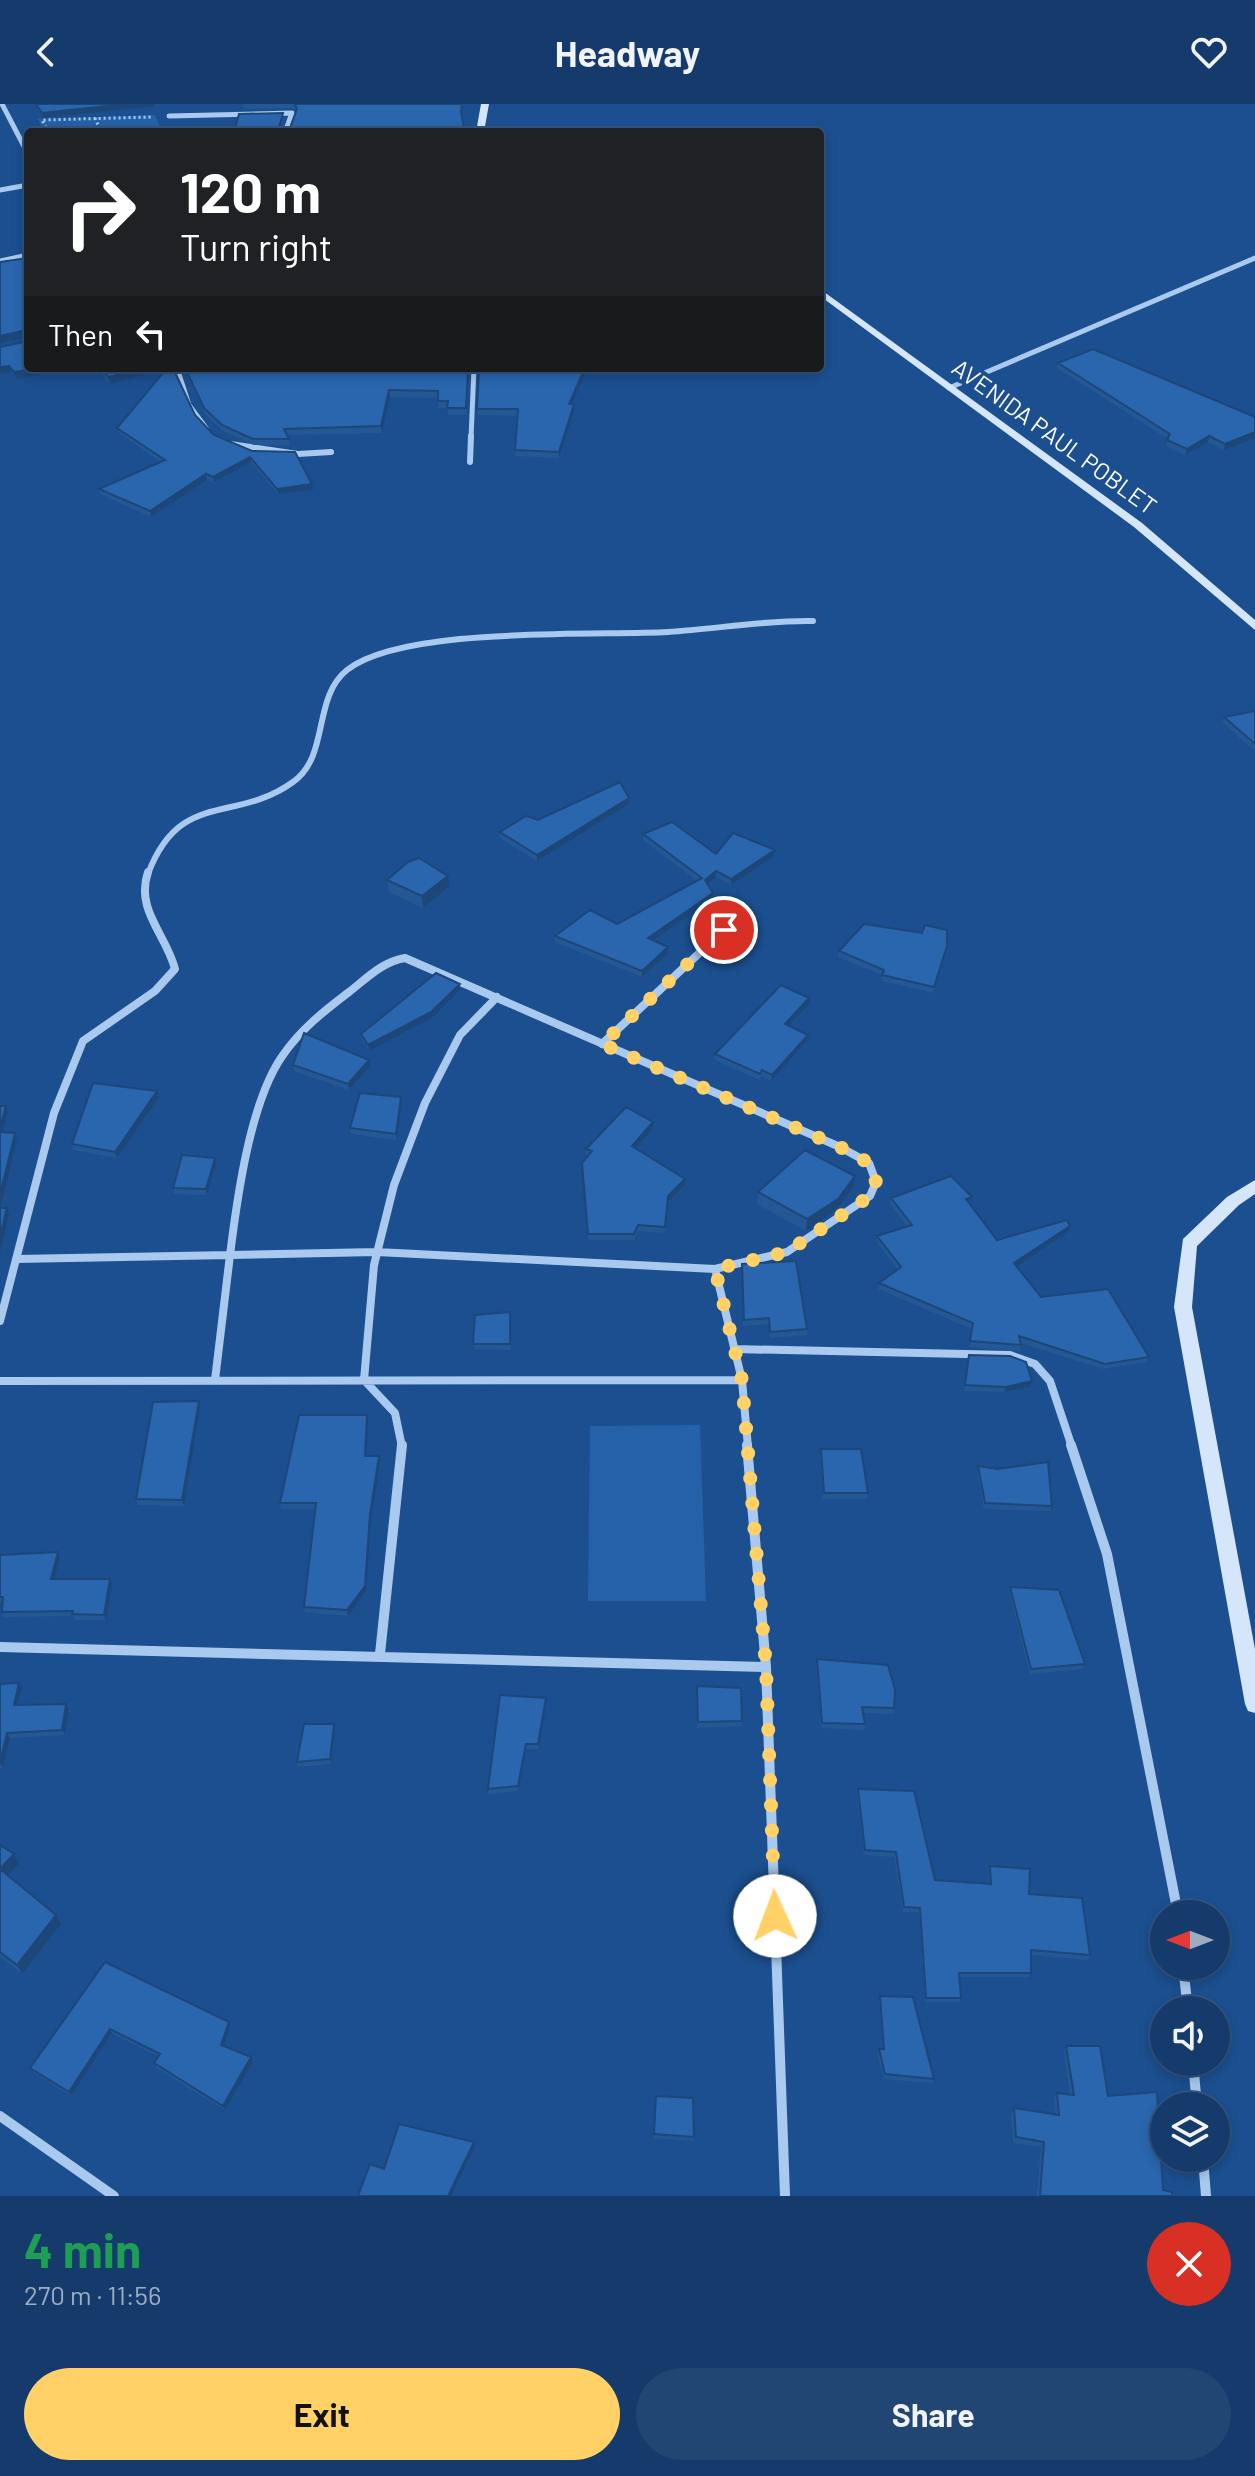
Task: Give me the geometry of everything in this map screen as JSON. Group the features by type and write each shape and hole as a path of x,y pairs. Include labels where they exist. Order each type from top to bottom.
{"main road":[{"path":"481,128 485,104"},
{"name":"AVENIDA PAUL POBLET","path":"824,295 1138,525 1255,626"},
{"path":"1255,1186 1233,1201 1189,1244 1183,1307 1255,1704"}],"street":[{"path":"2,104 24,146"},
{"path":"169,116 292,113 286,128"},
{"path":"0,190 24,186"},
{"path":"0,261 24,256"},
{"path":"949,388 1255,258"},
{"path":"178,372 189,405 208,431"},
{"path":"470,462 474,372"},
{"path":"218,437 229,443 264,451 298,454 331,452"},
{"path":"0,1321 54,1113 83,1041 140,1003 168,980 175,969 173,954 144,901 144,883 162,839 186,823 295,782 309,765 332,689 347,670 387,652 453,641 687,631 765,620 813,621"},
{"path":"602,1044 724,930"},
{"path":"16,1259 230,1255 377,1252 715,1269 787,1252 870,1196 876,1182 869,1163 497,997 405,958 396,958 388,961 307,1025 281,1057 265,1087 237,1197 230,1255 215,1380"},
{"path":"380,1654 403,1438 395,1413 364,1380 377,1252 394,1185 425,1103 460,1035 497,997"},
{"path":"715,1269 742,1380 766,1667 785,2196"},
{"path":"734,1349 1010,1355 1035,1364 1050,1381 1107,1554 1175,1900"},
{"path":"0,1381 742,1380"},
{"path":"0,1647 380,1654 766,1667"},
{"path":"0,2116 114,2196"},
{"path":"1204,2172 1206,2196"}],"path":[{"path":"46,128 42,120 151,116 154,124"},
{"path":"95,118 99,128"}],"shaded area":[{"path":"155,115 160,128 42,128 38,119"},
{"path":"700,1425 706,1601 588,1601 590,1426"}],"building":[{"path":"36,104 125,104 42,113"},
{"path":"295,104 462,104 464,128 290,128 297,109"},
{"path":"283,113 279,128 235,128 239,114"},
{"path":"24,259 24,330 0,336 0,262"},
{"path":"24,342 24,370 14,372 9,366 0,367 0,347"},
{"path":"1093,349 1255,417 1255,432 1225,444 1209,436 1187,449 1167,440 1170,434 1058,363"},
{"path":"104,372 129,372 108,377"},
{"path":"164,372 175,372 195,415 214,435 252,451 295,452 312,484 277,489 250,457 213,477 206,474 150,511 99,489 165,460 117,428"},
{"path":"187,372 468,372 466,408 447,408 448,401 438,401 438,391 389,390 381,426 284,429 289,439 253,439 222,425 204,408"},
{"path":"479,372 583,372 569,404 574,404 559,452 515,450 518,409 477,409"},
{"path":"1255,711 1255,743 1254,743 1224,717"},
{"path":"620,782 629,798 537,855 500,832 526,816 538,820"},
{"path":"672,822 716,854 733,833 775,850 731,879 716,871 705,880 713,893 648,938 668,947 642,971 555,936 590,910 617,924 702,878 643,834"},
{"path":"419,858 448,876 422,896 387,880 408,862"},
{"path":"864,924 922,933 925,925 947,930 947,946 934,987 882,975 884,970 839,951"},
{"path":"436,973 460,984 431,1012 368,1045 361,1034"},
{"path":"781,985 809,998 785,1024 808,1035 772,1075 762,1070 760,1074 715,1054"},
{"path":"304,1033 369,1060 348,1084 293,1065"},
{"path":"93,1083 157,1091 115,1152 72,1144"},
{"path":"360,1093 401,1097 396,1134 350,1128"},
{"path":"0,1106 6,1106 0,1128"},
{"path":"626,1107 653,1122 632,1146 685,1179 668,1196 665,1227 638,1225 634,1234 588,1234 582,1163 592,1151 586,1149"},
{"path":"0,1132 15,1133 0,1195"},
{"path":"805,1150 855,1176 838,1199 807,1219 758,1192"},
{"path":"182,1155 215,1158 206,1189 173,1188"},
{"path":"951,1176 972,1197 966,1199 997,1240 1067,1220 1070,1226 1014,1263 1041,1297 1108,1289 1149,1357 1105,1364 1019,1336 1021,1345 970,1341 973,1323 879,1283 901,1267 877,1236 912,1225 891,1198"},
{"path":"0,1208 7,1208 0,1236"},
{"path":"796,1261 807,1329 770,1332 769,1318 744,1320 742,1264"},
{"path":"510,1312 510,1344 473,1344 475,1315"},
{"path":"969,1355 1010,1356 1026,1362 1032,1381 1006,1387 965,1385"},
{"path":"199,1401 182,1500 136,1499 153,1402"},
{"path":"299,1415 367,1415 365,1456 379,1456 370,1515 365,1586 347,1610 304,1607 316,1503 280,1503"},
{"path":"821,1449 861,1449 868,1493 824,1493"},
{"path":"1048,1462 1052,1506 985,1503 978,1466 997,1469"},
{"path":"58,1552 51,1579 110,1579 104,1615 72,1614 73,1611 2,1612 0,1555"},
{"path":"1010,1587 1059,1590 1085,1664 1031,1669"},
{"path":"817,1659 888,1665 895,1690 894,1708 862,1707 865,1724 822,1723"},
{"path":"19,1683 14,1705 66,1704 62,1730 7,1733 0,1763 0,1684"},
{"path":"697,1686 741,1688 742,1721 698,1722"},
{"path":"500,1695 546,1698 538,1744 526,1744 518,1786 488,1789"},
{"path":"304,1724 334,1724 330,1759 297,1762"},
{"path":"858,1789 914,1791 935,1880 991,1884 990,1866 1030,1869 1029,1894 1082,1898 1090,1955 1031,1950 1031,1973 959,1973 961,1998 926,1998 920,1908 904,1907 896,1852 865,1850"},
{"path":"0,1845 14,1854 0,1869"},
{"path":"0,1869 56,1915 17,1965 0,1952"},
{"path":"105,1962 229,2022 221,2045 251,2057 223,2106 154,2063 160,2054 110,2029 69,2092 30,2068"},
{"path":"880,1996 913,1997 934,2079 885,2074 879,2049 884,2049"},
{"path":"1066,2046 1100,2046 1108,2096 1150,2093 1150,2172 1162,2172 1163,2190 1172,2192 1172,2196 1040,2196 1044,2142 1016,2137 1014,2108 1059,2115 1057,2093 1074,2095"},
{"path":"656,2096 693,2098 694,2137 654,2134"},
{"path":"399,2124 474,2142 448,2196 358,2196 370,2164 384,2169"}],"route":[{"path":"724,930 602,1044 840,1147 869,1163 876,1182 870,1196 787,1252 715,1269 742,1380 766,1667 775,1916"}]}
